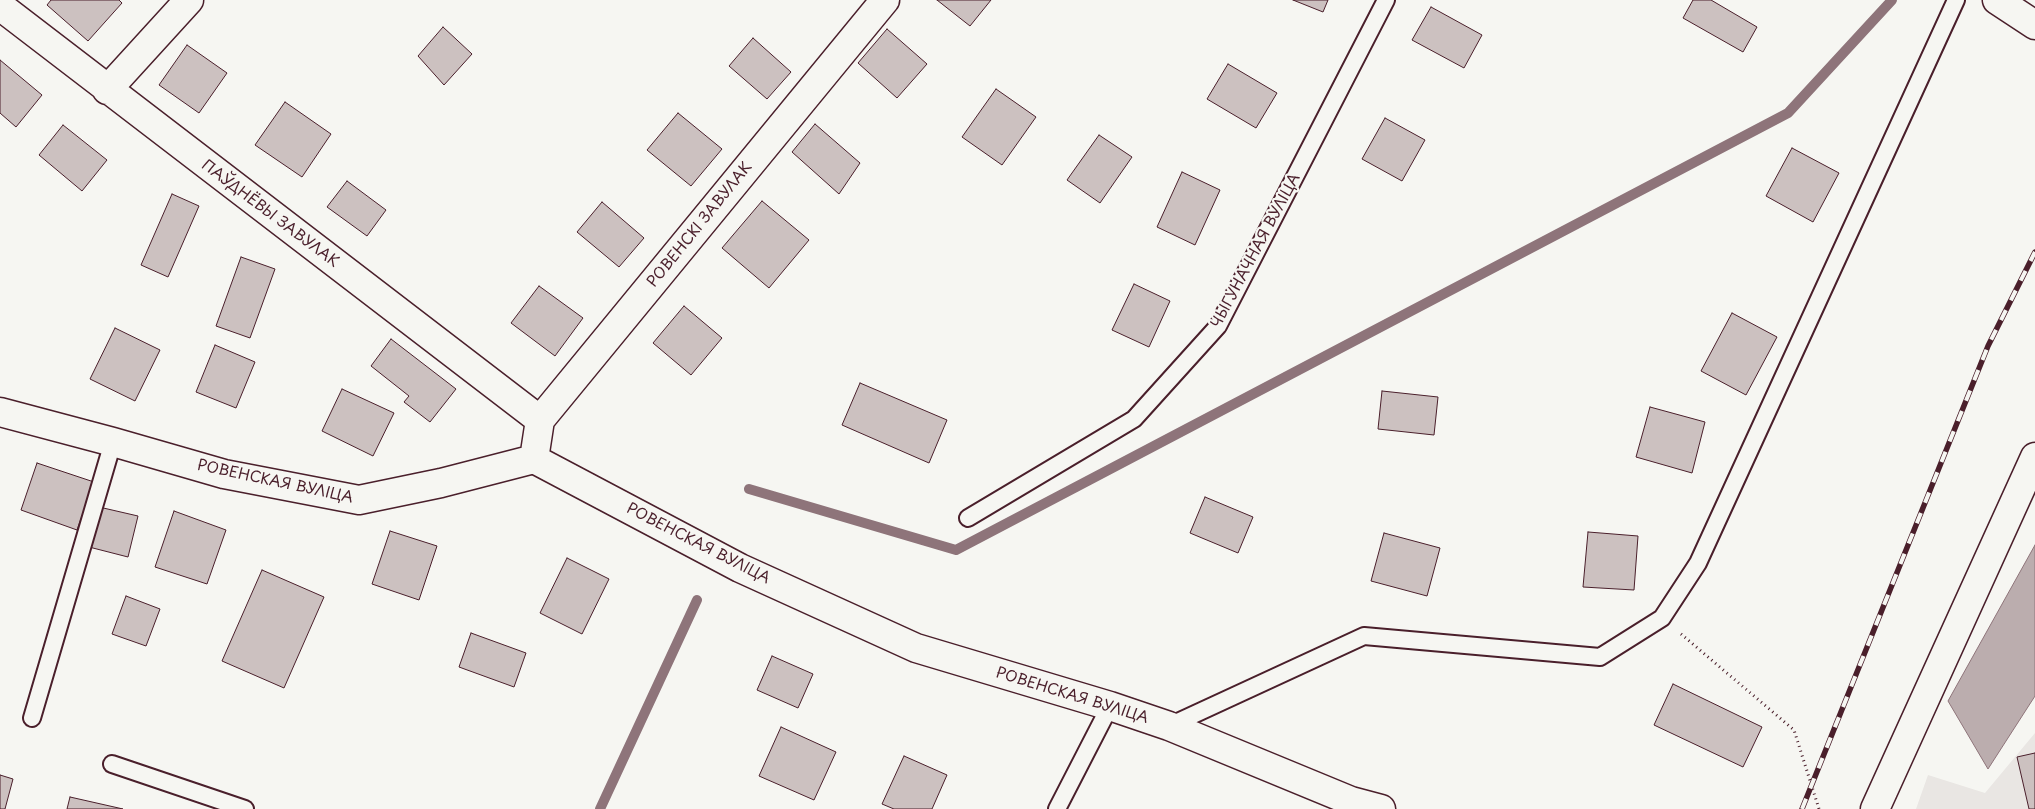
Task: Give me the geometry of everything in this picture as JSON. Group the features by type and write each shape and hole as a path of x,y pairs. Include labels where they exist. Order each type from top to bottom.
{"street":[{"path":"107,90 189,0"},
{"name":"РОВЕНСКІ ЗАВУЛАК","path":"540,420 885,0"},
{"path":"1997,0 2035,25"},
{"name":"ПАЎДНЁВЫ ЗАВУЛАК","path":"0,6 107,90 540,420"},
{"name":"РОВЕНСКАЯ ВУЛІЦА","path":"0,412 224,474 359,500 441,483 534,459 740,568 916,648 1110,706 1169,726 1351,801 1381,809"},
{"path":"534,459 540,420"},
{"path":"1876,809 2035,457"}],"lane":[{"name":"ЧЫГУНАЧНАЯ ВУЛІЦА","path":"968,518 1134,420 1218,326 1386,0"},
{"path":"1169,726 1364,636 1600,657 1662,618 1698,563 1956,0"},
{"path":"32,718 113,442"},
{"path":"1057,809 1110,706"},
{"path":"112,764 246,809"}],"path":[{"path":"1662,618 1794,730 1819,809"}],"shaded area":[{"path":"2035,545 2035,696 1988,769 1948,701"},
{"path":"2035,733 2035,809 1916,809 1928,775 1985,793"}],"building":[{"path":"51,0 119,0 122,3 88,41 47,5"},
{"path":"937,0 991,0 970,26"},
{"path":"1293,0 1328,0 1323,12"},
{"path":"1693,0 1711,0 1757,27 1743,52 1683,18"},
{"path":"1431,7 1482,35 1464,68 1412,40"},
{"path":"443,27 472,54 444,85 418,56"},
{"path":"887,29 927,64 897,98 858,63"},
{"path":"753,38 791,72 767,99 729,66"},
{"path":"187,45 227,73 199,113 159,85"},
{"path":"0,60 42,95 16,127 0,113"},
{"path":"1228,64 1277,93 1256,128 1207,99"},
{"path":"996,89 1036,117 1002,165 962,137"},
{"path":"285,102 331,134 302,177 255,145"},
{"path":"678,113 722,149 691,186 647,150"},
{"path":"1385,118 1425,140 1402,181 1362,159"},
{"path":"815,124 860,163 839,194 792,152"},
{"path":"63,125 107,160 82,191 39,155"},
{"path":"1099,135 1132,157 1100,203 1067,180"},
{"path":"1792,148 1839,173 1813,222 1766,196"},
{"path":"1182,172 1220,190 1195,245 1157,227"},
{"path":"347,181 386,210 367,236 327,207"},
{"path":"172,194 199,206 168,277 141,265"},
{"path":"762,201 809,240 769,288 722,248"},
{"path":"602,202 644,238 619,267 577,232"},
{"path":"241,257 275,269 250,338 216,326"},
{"path":"1134,284 1170,301 1149,347 1112,330"},
{"path":"539,286 583,318 555,356 511,323"},
{"path":"684,306 722,338 691,375 653,343"},
{"path":"1732,313 1777,337 1746,395 1701,371"},
{"path":"115,328 160,350 135,401 90,379"},
{"path":"391,339 456,389 430,422 404,402 409,396 371,366"},
{"path":"215,345 255,362 236,408 196,392"},
{"path":"860,383 947,420 929,463 842,425"},
{"path":"342,389 394,413 373,456 322,431"},
{"path":"1382,391 1438,397 1434,435 1378,429"},
{"path":"1650,407 1705,422 1692,473 1636,457"},
{"path":"37,463 94,482 77,530 21,510"},
{"path":"1205,497 1253,517 1238,553 1190,533"},
{"path":"99,507 138,516 128,557 89,547"},
{"path":"174,511 226,530 207,584 155,567"},
{"path":"390,531 437,546 419,600 372,584"},
{"path":"1588,532 1638,536 1634,590 1583,587"},
{"path":"1384,533 1440,548 1427,596 1371,581"},
{"path":"567,558 609,579 582,634 540,613"},
{"path":"262,570 324,597 284,688 222,661"},
{"path":"126,596 160,609 146,646 112,634"},
{"path":"471,633 526,653 514,687 459,667"},
{"path":"772,656 813,674 798,708 757,690"},
{"path":"1673,684 1762,727 1743,767 1654,725"},
{"path":"781,727 836,752 814,800 759,776"},
{"path":"2035,753 2035,809 2029,809 2017,757"},
{"path":"904,756 947,775 932,809 894,809 882,804"},
{"path":"0,775 13,779 5,809 0,809"},
{"path":"70,797 123,809 67,809"}],"waterway":[{"path":"749,489 956,550 1788,113 1892,0"},
{"path":"600,809 697,600"}],"railway":[{"path":"1802,809 1988,346 2035,252"}]}
